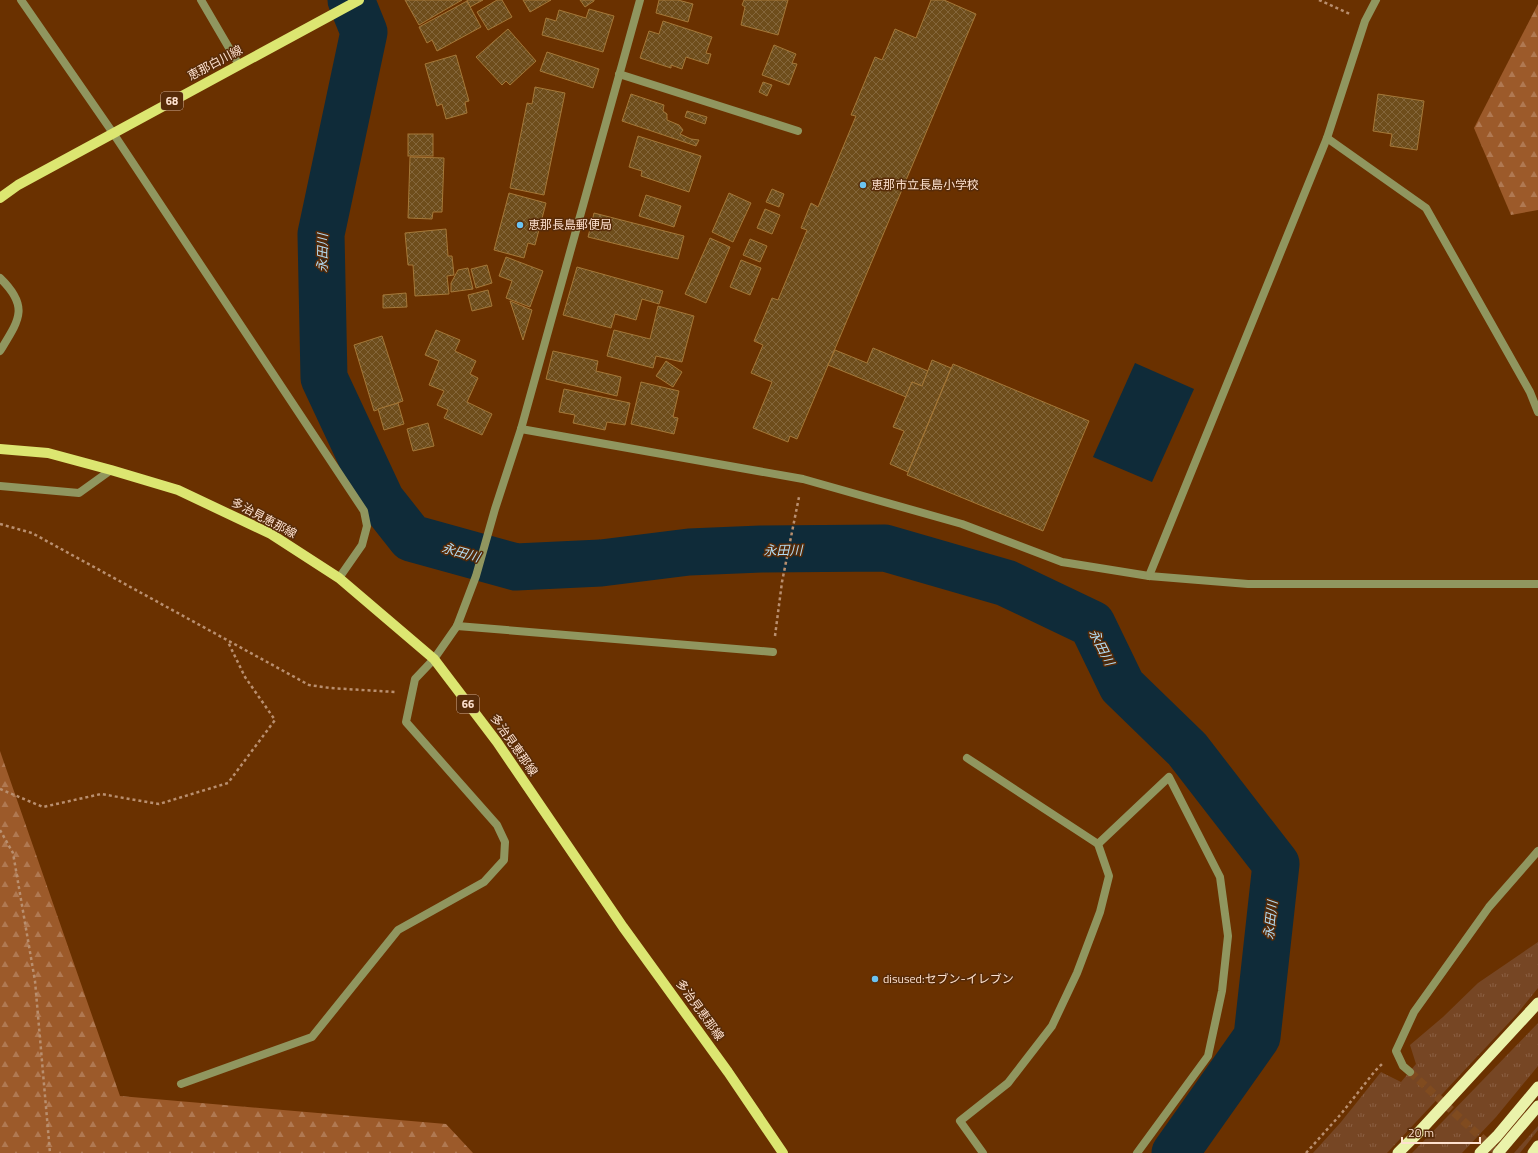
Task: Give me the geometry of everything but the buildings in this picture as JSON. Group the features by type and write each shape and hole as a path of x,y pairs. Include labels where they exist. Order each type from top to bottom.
{"highway":[{"path":"1398,1153 1538,1003"},
{"path":"1480,1153 1538,1087"},
{"path":"1498,1153 1538,1106"},
{"path":"1532,1153 1538,1146"}],"main road":[{"name":"恵那白川線","path":"0,198 18,185 359,0"},
{"name":"多治見恵那線","path":"0,449 48,453 178,490 271,534 338,578 434,659 497,742 624,927 724,1066 783,1153"}],"street":[{"path":"21,0 113,134 364,511 367,526 362,544 338,578"},
{"path":"201,0 240,65"},
{"path":"181,1084 312,1037 398,930 484,882 504,860 505,842 497,825 406,722 415,679 434,659 457,626 476,576 495,509 521,429 640,0"},
{"path":"1149,576 1327,138 1365,21 1376,0"},
{"path":"619,74 798,131"},
{"path":"1327,138 1426,208 1530,392 1538,412"},
{"path":"0,278 15,297 20,312 13,329 0,351"},
{"path":"521,429 803,478 962,524 1062,562 1149,576 1248,584 1538,584"},
{"path":"0,486 79,492 111,470"},
{"path":"457,626 773,652"},
{"path":"967,758 1098,844 1109,876 1100,912 1077,973 1052,1026 1008,1083 960,1121 983,1153"},
{"path":"1098,844 1169,777 1220,878 1228,936 1222,991 1208,1056 1137,1153"},
{"path":"1410,1072 1403,1066 1396,1051 1414,1012 1489,907 1538,851"}],"path":[{"path":"1319,0 1365,21"},
{"path":"773,652 782,582 803,478"},
{"path":"0,524 32,533 309,685 330,688 412,693"},
{"path":"0,789 43,806 101,794 159,804 228,783 275,720 245,677 228,641"},
{"path":"0,830 13,853 35,981 50,1153"},
{"path":"1306,1153 1341,1114 1375,1071 1396,1051"}],"green space":[{"path":"1538,4 1538,210 1511,215 1474,128"},
{"path":"0,751 120,1096 446,1124 473,1153 0,1153"},
{"path":"1538,942 1538,988 1517,1014 1387,1153 1313,1153 1341,1122 1381,1072 1401,1082 1416,1064 1410,1045 1443,1017 1478,983"},
{"path":"1538,1023 1538,1066 1496,1117 1462,1153 1412,1153"},
{"path":"1538,1126 1538,1130 1520,1153 1514,1153"}],"water":[{"path":"1135,363 1194,389 1152,482 1093,457"}],"waterway":[{"name":"永田川","path":"351,0 364,32 321,234 324,378 381,500 411,538 516,567 601,563 689,552 761,549 885,548 1006,583 1092,624 1122,686 1187,749 1276,864 1257,1037 1175,1153"}],"tunnel":[{"path":"1410,1072 1498,1153"}],"place":[{"name":"恵那市立長島小学校","path":"863,185"},
{"name":"恵那長島郵便局","path":"520,225"},
{"name":"disused:セブン-イレブン","path":"875,979"}]}
